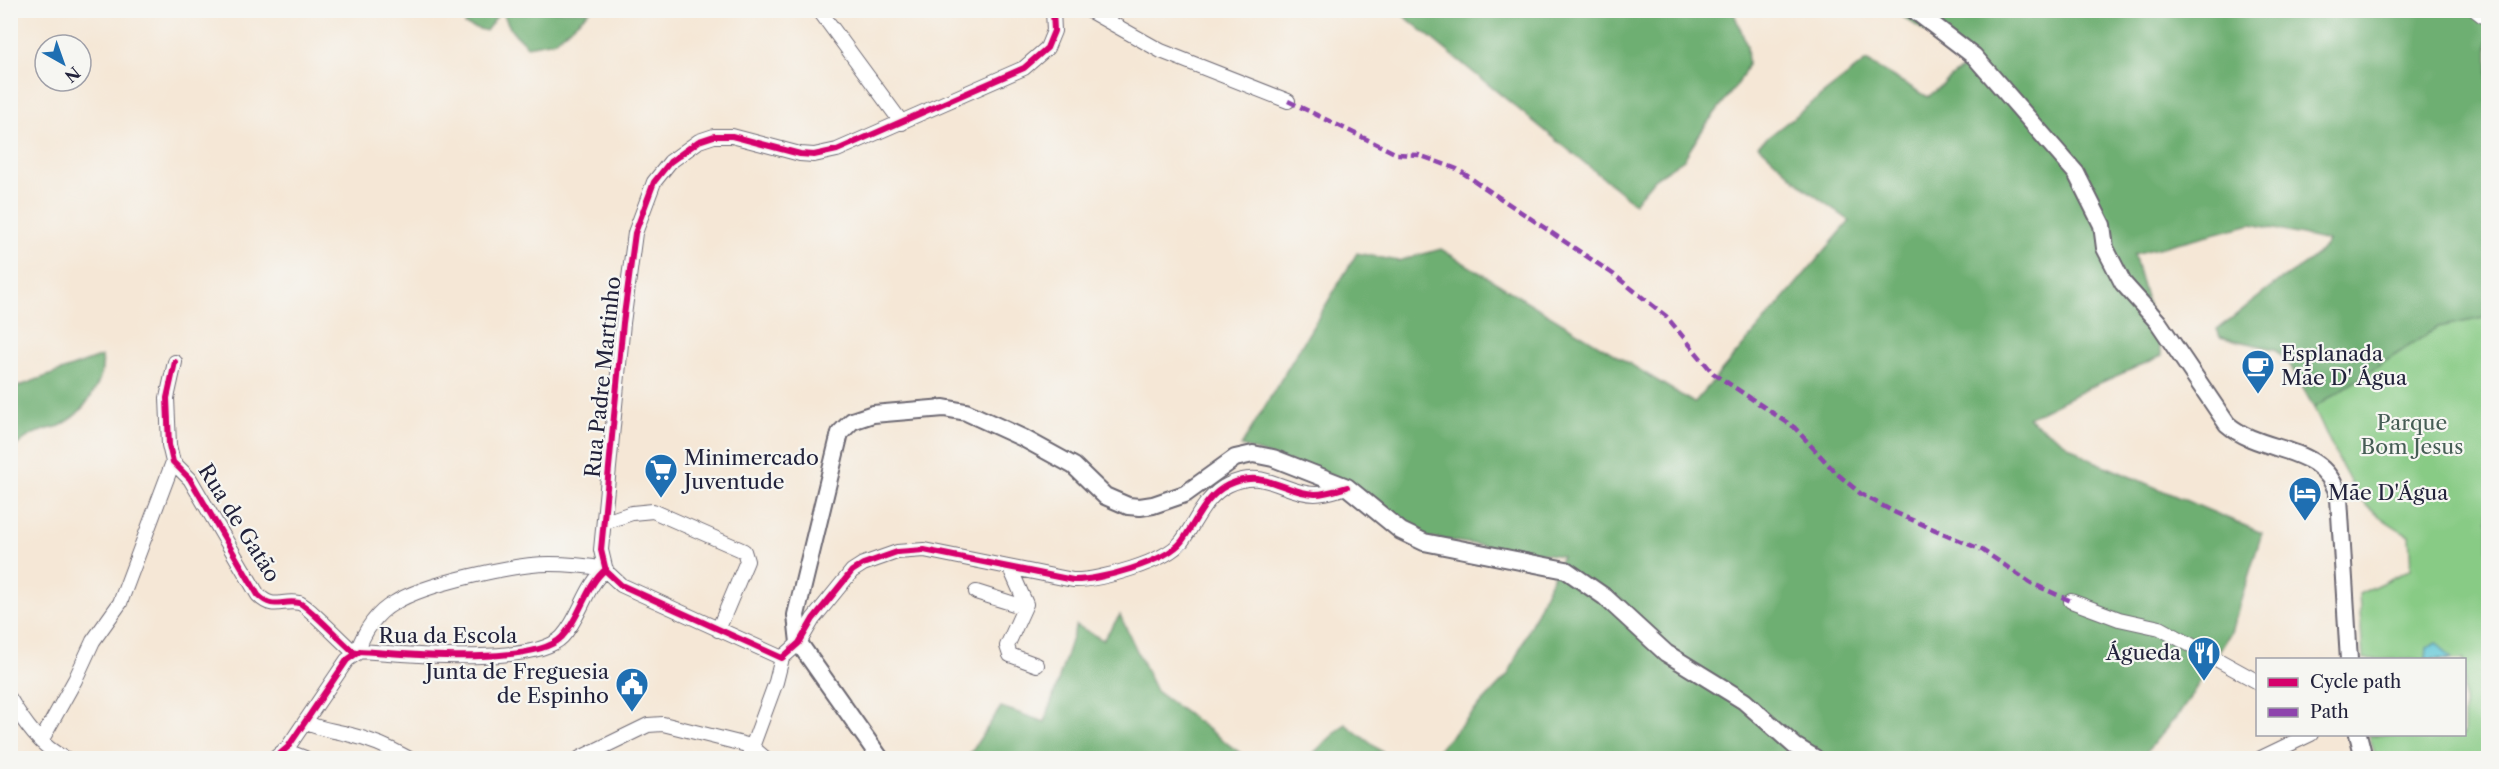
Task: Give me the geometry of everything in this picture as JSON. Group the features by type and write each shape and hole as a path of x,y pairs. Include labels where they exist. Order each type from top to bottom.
{"main road":[{"path":"1914,10 1974,56 2076,173 2102,225 2105,248 2123,283 2158,322 2190,367 2218,414 2240,434 2310,459 2333,481 2339,498 2349,658"},
{"path":"880,759 799,643 796,615 840,433 852,421 873,414 944,408 966,412 1051,453 1074,466 1105,496 1128,506 1153,505 1185,494 1222,465 1234,458 1253,454 1274,458 1347,487 1401,531 1424,542 1566,570 1605,597 1666,653 1744,701 1795,746 1815,759"},
{"path":"2358,736 2364,759"}],"street":[{"path":"819,10 902,123"},
{"name":"Rua Padre Martinho","path":"606,569 602,550 623,323 635,233 654,182 670,162 699,141 714,136 732,136 800,154 814,155 837,150 902,123 1024,68 1037,59 1047,48 1054,32 1053,10"},
{"path":"1088,10 1161,51 1288,101"},
{"path":"2475,10 2488,20"},
{"name":"Rua de Gatão","path":"175,362 167,398 169,445 173,462 190,479 258,595 272,604 299,603 310,609 356,654"},
{"path":"41,741 93,641 120,603 173,462"},
{"path":"750,752 776,682 782,658 799,643 813,619 841,583 862,564 910,549 1073,580 1104,578 1173,550 1209,500 1226,486 1240,480 1264,479 1315,494 1347,487"},
{"path":"604,522 632,513 653,511 744,551 747,561 718,630"},
{"path":"304,759 279,754 305,722 347,660 356,654 362,637 372,622 393,603 423,589 525,566 550,564 606,569 621,585 782,658"},
{"path":"1010,568 1026,604 1007,646 1010,655 1038,665"},
{"name":"Rua da Escola","path":"356,654 360,651 472,656 528,653 561,638 582,608 597,576 606,569"},
{"path":"976,592 1024,607"},
{"path":"2071,601 2119,619 2160,628 2256,681"},
{"path":"10,699 20,716 41,741 64,759"},
{"path":"305,722 319,729 378,742 408,759"},
{"path":"580,759 648,725 663,724 765,759"},
{"path":"2261,759 2310,736"}],"green space":[{"path":"470,10 501,11 486,31 465,25"},
{"path":"502,11 590,11 555,41 527,46 511,30"},
{"path":"1398,11 1733,11 1747,46 1748,64 1739,82 1705,126 1684,159 1654,179 1634,203"},
{"path":"1894,11 2488,11 2488,317 2438,327 2314,408 2290,365 2274,349 2220,337 2217,329 2311,260 2328,241 2252,224 2134,254 2162,356 2084,390 2028,418 2089,459 2262,533 2231,632 2182,710 2141,758 1430,758 1508,675 1562,556 1429,538 1416,533 1335,477 1241,446 1357,253 1398,261 1441,249 1694,403 1850,221 1807,190 1758,145 1866,61 1928,97 1966,65 1931,35"},
{"name":"Parque Bom Jesus","path":"2488,317 2488,758 2376,758 2369,736 2466,736 2466,658 2363,658 2359,594 2411,569 2409,535 2377,514 2360,497 2345,473 2314,408 2438,327"},
{"path":"102,356 97,386 77,414 60,426 29,437 11,452 11,389"},
{"path":"1120,615 1156,691 1247,758 967,758 1001,707 1045,722 1076,625 1103,640"},
{"path":"1345,724 1390,758 1308,758"}],"water":[{"path":"2437,642 2451,658 2426,658 2427,648"}],"marked path":[{"path":"1288,101 1397,154 1419,155 1457,169 1613,274 1666,316 1713,373 1794,427 1835,472 1861,494 1896,513 1982,550 2031,583 2071,601"}],"cycle path":[{"path":"1053,10 1054,31 1047,48 1024,68 837,150 814,155 800,154 732,136 714,136 699,141 670,162 654,182 635,233 623,323 601,550 606,571 621,585 782,658 799,643 813,619 852,571 863,564 897,552 924,550 1073,580 1098,577 1131,569 1174,549 1213,496 1228,485 1241,480 1263,480 1303,493 1315,494 1347,487"},
{"path":"175,362 167,398 169,445 173,462 190,479 258,595 274,604 293,602 303,605 356,654"},
{"path":"275,758 288,747 347,660 360,651 466,656 524,652 547,646 562,637 593,584 606,569"}],"place":[{"name":"Esplanada Mãe D' Água","path":"2258,395"},
{"name":"Minimercado Juventude","path":"661,499"},
{"name":"Mãe D'Água","path":"2305,522"},
{"name":"Águeda","path":"2204,682"},
{"name":"Junta de Freguesia de Espinho","path":"632,713"}]}
